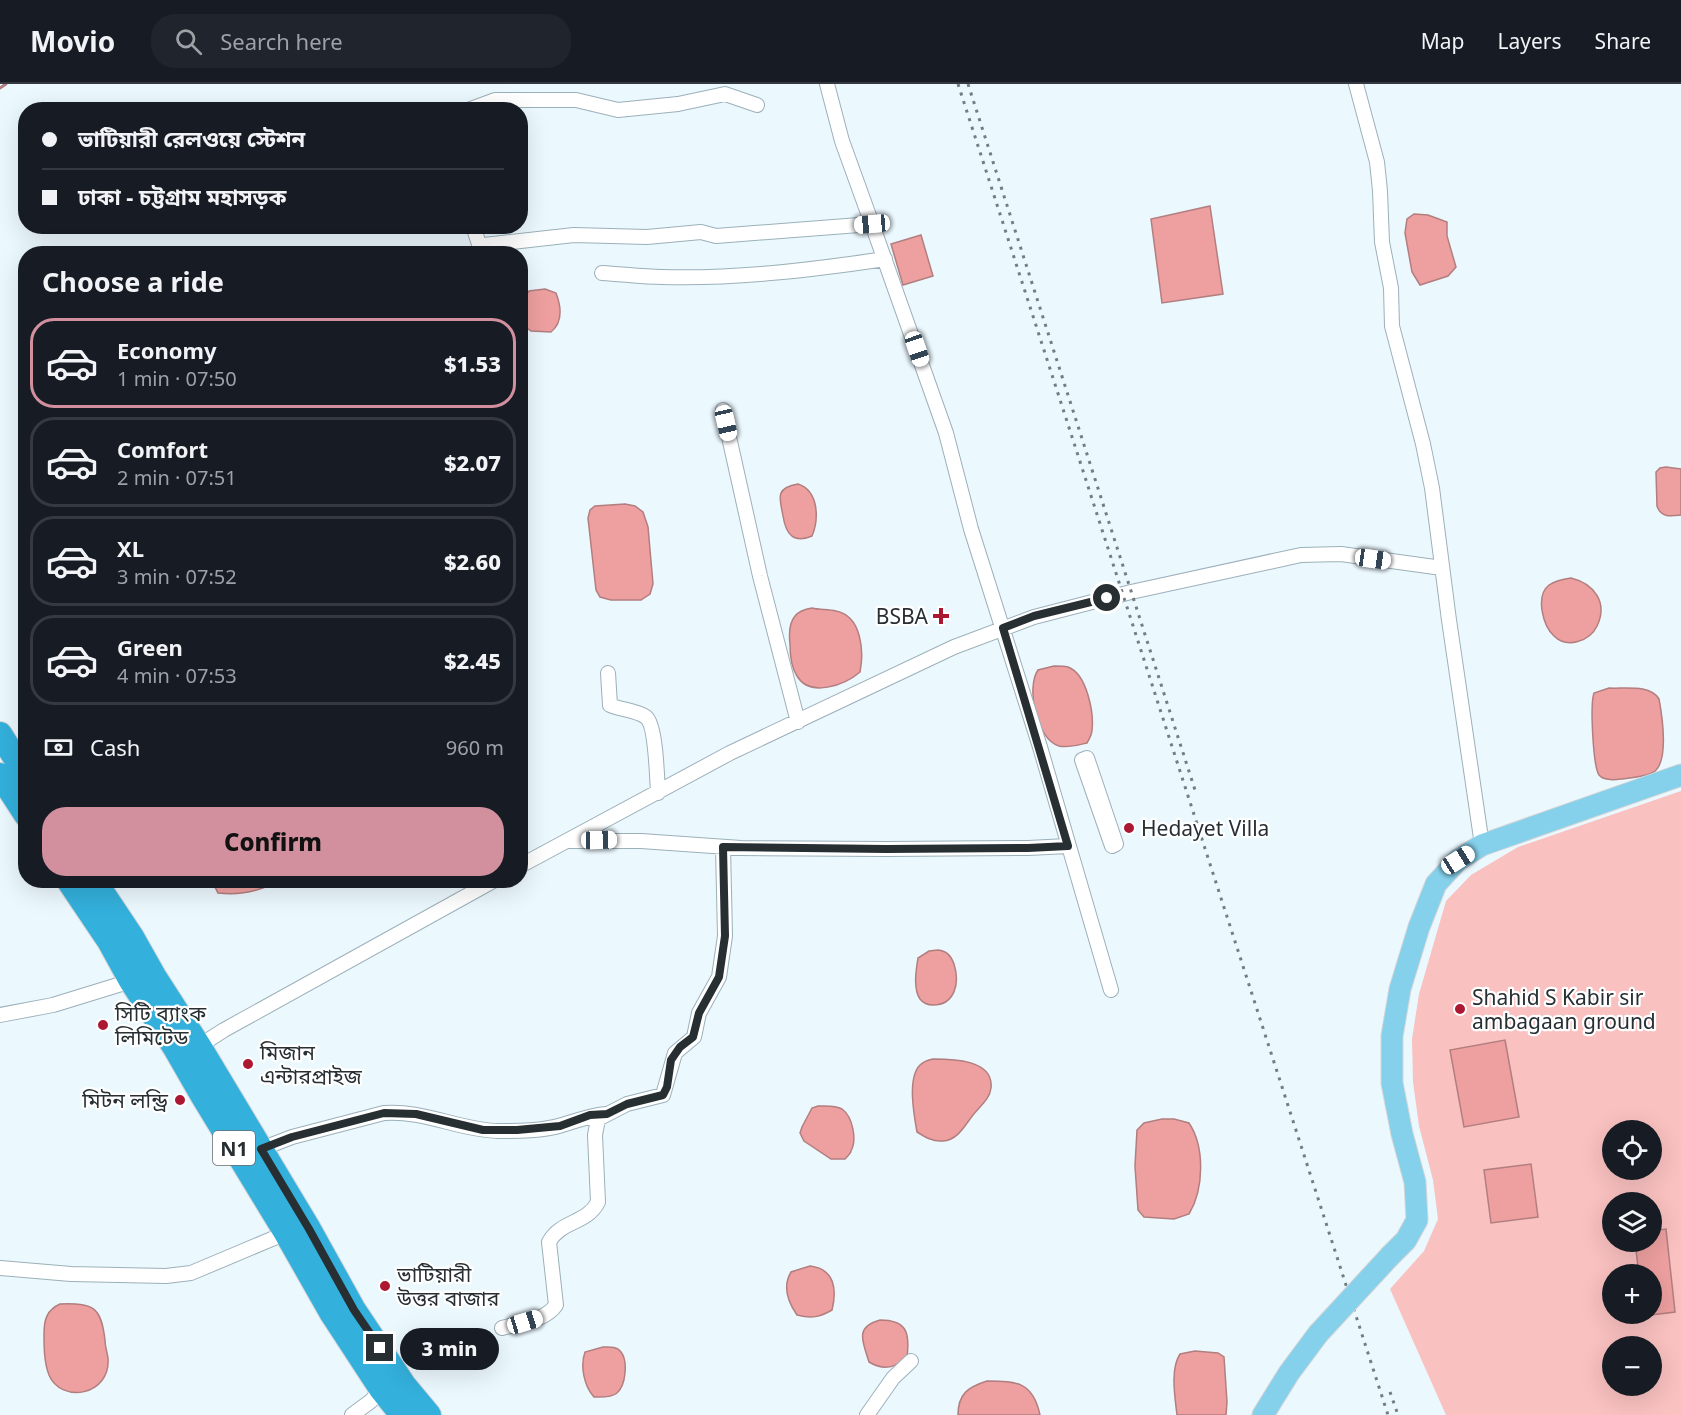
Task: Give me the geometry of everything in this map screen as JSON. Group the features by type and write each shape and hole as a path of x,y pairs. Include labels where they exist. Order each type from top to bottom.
{"highway":[{"path":"0,734 18,762"},
{"path":"0,775 18,803"},
{"name":"N1","path":"73,888 175,1048 332,1314 381,1389 402,1415"},
{"name":"N1","path":"99,888 132,936 154,976 199,1046 309,1229 354,1310 404,1385 429,1415"}],"main road":[{"path":"1263,1415 1289,1373 1318,1334 1406,1240 1417,1220 1415,1182 1402,1134 1392,1083 1392,1036 1400,989 1419,927 1436,884 1458,860 1482,845 1681,775"}],"street":[{"path":"827,84 843,141 946,433 971,529 1087,903 1111,990"},
{"path":"1356,84 1377,162 1382,242 1391,288 1392,326 1432,488 1482,845"},
{"path":"490,102 495,100 576,100 618,110 678,104 725,94 757,105"},
{"path":"475,234 478,244 484,245 574,235 647,237 701,232 716,236 872,224"},
{"path":"602,273 662,277 748,275 810,270 885,259"},
{"path":"723,410 760,576 798,722"},
{"path":"528,862 722,758 894,674 1034,616 1301,555 1341,554 1442,568"},
{"path":"608,673 610,705 644,716 649,720 658,793"},
{"path":"1087,758 1116,844 1112,846 1082,760 1087,758"},
{"path":"564,842 641,841 723,847 886,849 1068,846"},
{"path":"502,1328 541,1317 552,1311 556,1305 549,1242 560,1228 593,1211 598,1202 595,1127 598,1119 627,1104 663,1095 667,1087 671,1060 680,1047 693,1037 699,1013 719,977 725,936 723,847"},
{"path":"199,1046 481,888"},
{"path":"0,1015 53,1005 131,981"},
{"path":"261,1149 292,1137 384,1113 416,1114 468,1127 499,1131 560,1126 590,1115 607,1114"},
{"path":"0,1268 71,1275 166,1276 191,1273 286,1233"},
{"path":"867,1415 893,1378 911,1361"},
{"path":"352,1415 371,1401 381,1389"}],"shaded area":[{"path":"1210,206 1223,294 1162,303 1151,219"},
{"path":"1414,214 1428,215 1447,222 1447,236 1456,267 1448,276 1420,285 1412,272 1405,233 1407,219"},
{"path":"921,235 933,276 903,285 891,244"},
{"path":"545,289 556,293 560,308 559,319 551,332 531,331 528,329 529,291"},
{"path":"1666,467 1681,469 1681,515 1670,516 1661,513 1657,506 1656,472"},
{"path":"798,484 810,493 816,506 816,522 812,536 800,539 792,536 786,528 780,499 785,488"},
{"path":"625,504 635,506 643,512 648,527 653,584 650,594 641,600 611,600 600,597 596,590 588,518 590,510 595,506"},
{"path":"1571,578 1593,590 1600,602 1601,610 1594,631 1584,639 1571,643 1559,640 1550,631 1542,611 1542,596 1549,585"},
{"path":"812,608 845,614 856,627 859,636 862,655 860,672 837,685 819,688 810,686 803,683 793,669 790,637 792,622 798,613"},
{"path":"1054,666 1068,667 1075,671 1088,695 1092,734 1087,743 1059,746 1044,734 1039,723 1033,700 1035,678 1038,670"},
{"path":"1609,688 1643,689 1655,694 1659,699 1663,750 1658,768 1652,773 1612,780 1599,775 1594,748 1593,699 1594,693"},
{"path":"1681,791 1681,1415 1446,1415 1390,1289 1424,1251 1438,1219 1433,1180 1419,1126 1413,1082 1412,1039 1419,994 1446,901 1471,875 1518,847"},
{"path":"216,888 262,888 244,893 218,893"},
{"path":"938,950 946,953 953,961 956,985 951,997 946,1001 931,1005 923,1002 918,995 916,968 918,958 929,951"},
{"path":"1505,1040 1519,1117 1464,1127 1450,1050"},
{"path":"933,1059 950,1059 979,1066 990,1078 991,1088 986,1099 957,1135 943,1141 932,1140 917,1132 913,1107 916,1071 920,1065"},
{"path":"818,1106 842,1109 849,1117 854,1141 851,1152 845,1159 831,1159 804,1141 800,1133 802,1127 812,1108"},
{"path":"1162,1119 1189,1123 1198,1144 1200,1156 1200,1181 1194,1204 1189,1214 1174,1219 1144,1217 1138,1210 1135,1166 1137,1130 1144,1123"},
{"path":"1531,1164 1538,1217 1491,1223 1484,1170"},
{"path":"1666,1229 1675,1312 1662,1314 1662,1264 1638,1264 1636,1252 1662,1252 1662,1230"},
{"path":"810,1266 825,1271 832,1282 834,1295 832,1310 820,1316 807,1317 797,1315 791,1305 787,1283 791,1272"},
{"path":"60,1304 88,1306 98,1313 101,1320 108,1358 107,1371 102,1381 94,1388 84,1392 64,1390 55,1384 47,1370 44,1349 45,1324 49,1312"},
{"path":"880,1320 896,1322 901,1325 907,1335 907,1357 893,1366 884,1367 869,1362 863,1342 862,1336 866,1327"},
{"path":"603,1347 615,1348 621,1352 625,1361 624,1379 615,1395 594,1397 585,1382 583,1369 585,1352"},
{"path":"1195,1351 1218,1353 1224,1357 1226,1415 1177,1415 1175,1367 1180,1354"},
{"path":"987,1381 1015,1383 1022,1386 1033,1396 1040,1415 958,1415 958,1408 965,1392"}],"waterway":[{"path":"0,88 6,84"}],"railway":[{"path":"958,84 1388,1415"},
{"path":"968,84 1195,790"},
{"path":"1390,1392 1398,1415"}],"place":[{"name":"BSBA","path":"941,616"},
{"name":"Hedayet Villa","path":"1129,828"},
{"name":"Shahid S Kabir sir ambagaan ground","path":"1460,1009"},
{"name":"সিটি ব্যাংক লিমিটেড","path":"103,1025"},
{"name":"মিজান এন্টারপ্রাইজ","path":"248,1064"},
{"name":"মিটন লন্ড্রি","path":"180,1100"},
{"name":"ভাটিয়ারী উত্তর বাজার","path":"385,1286"}],"route":[{"path":"380,1348 354,1310 261,1149 292,1137 384,1113 416,1114 483,1130 537,1129 560,1126 590,1115 607,1114 627,1104 663,1095 667,1087 671,1060 680,1047 693,1037 699,1013 719,977 725,936 723,847 886,849 1068,846 1003,628 1034,616 1107,598"}]}
